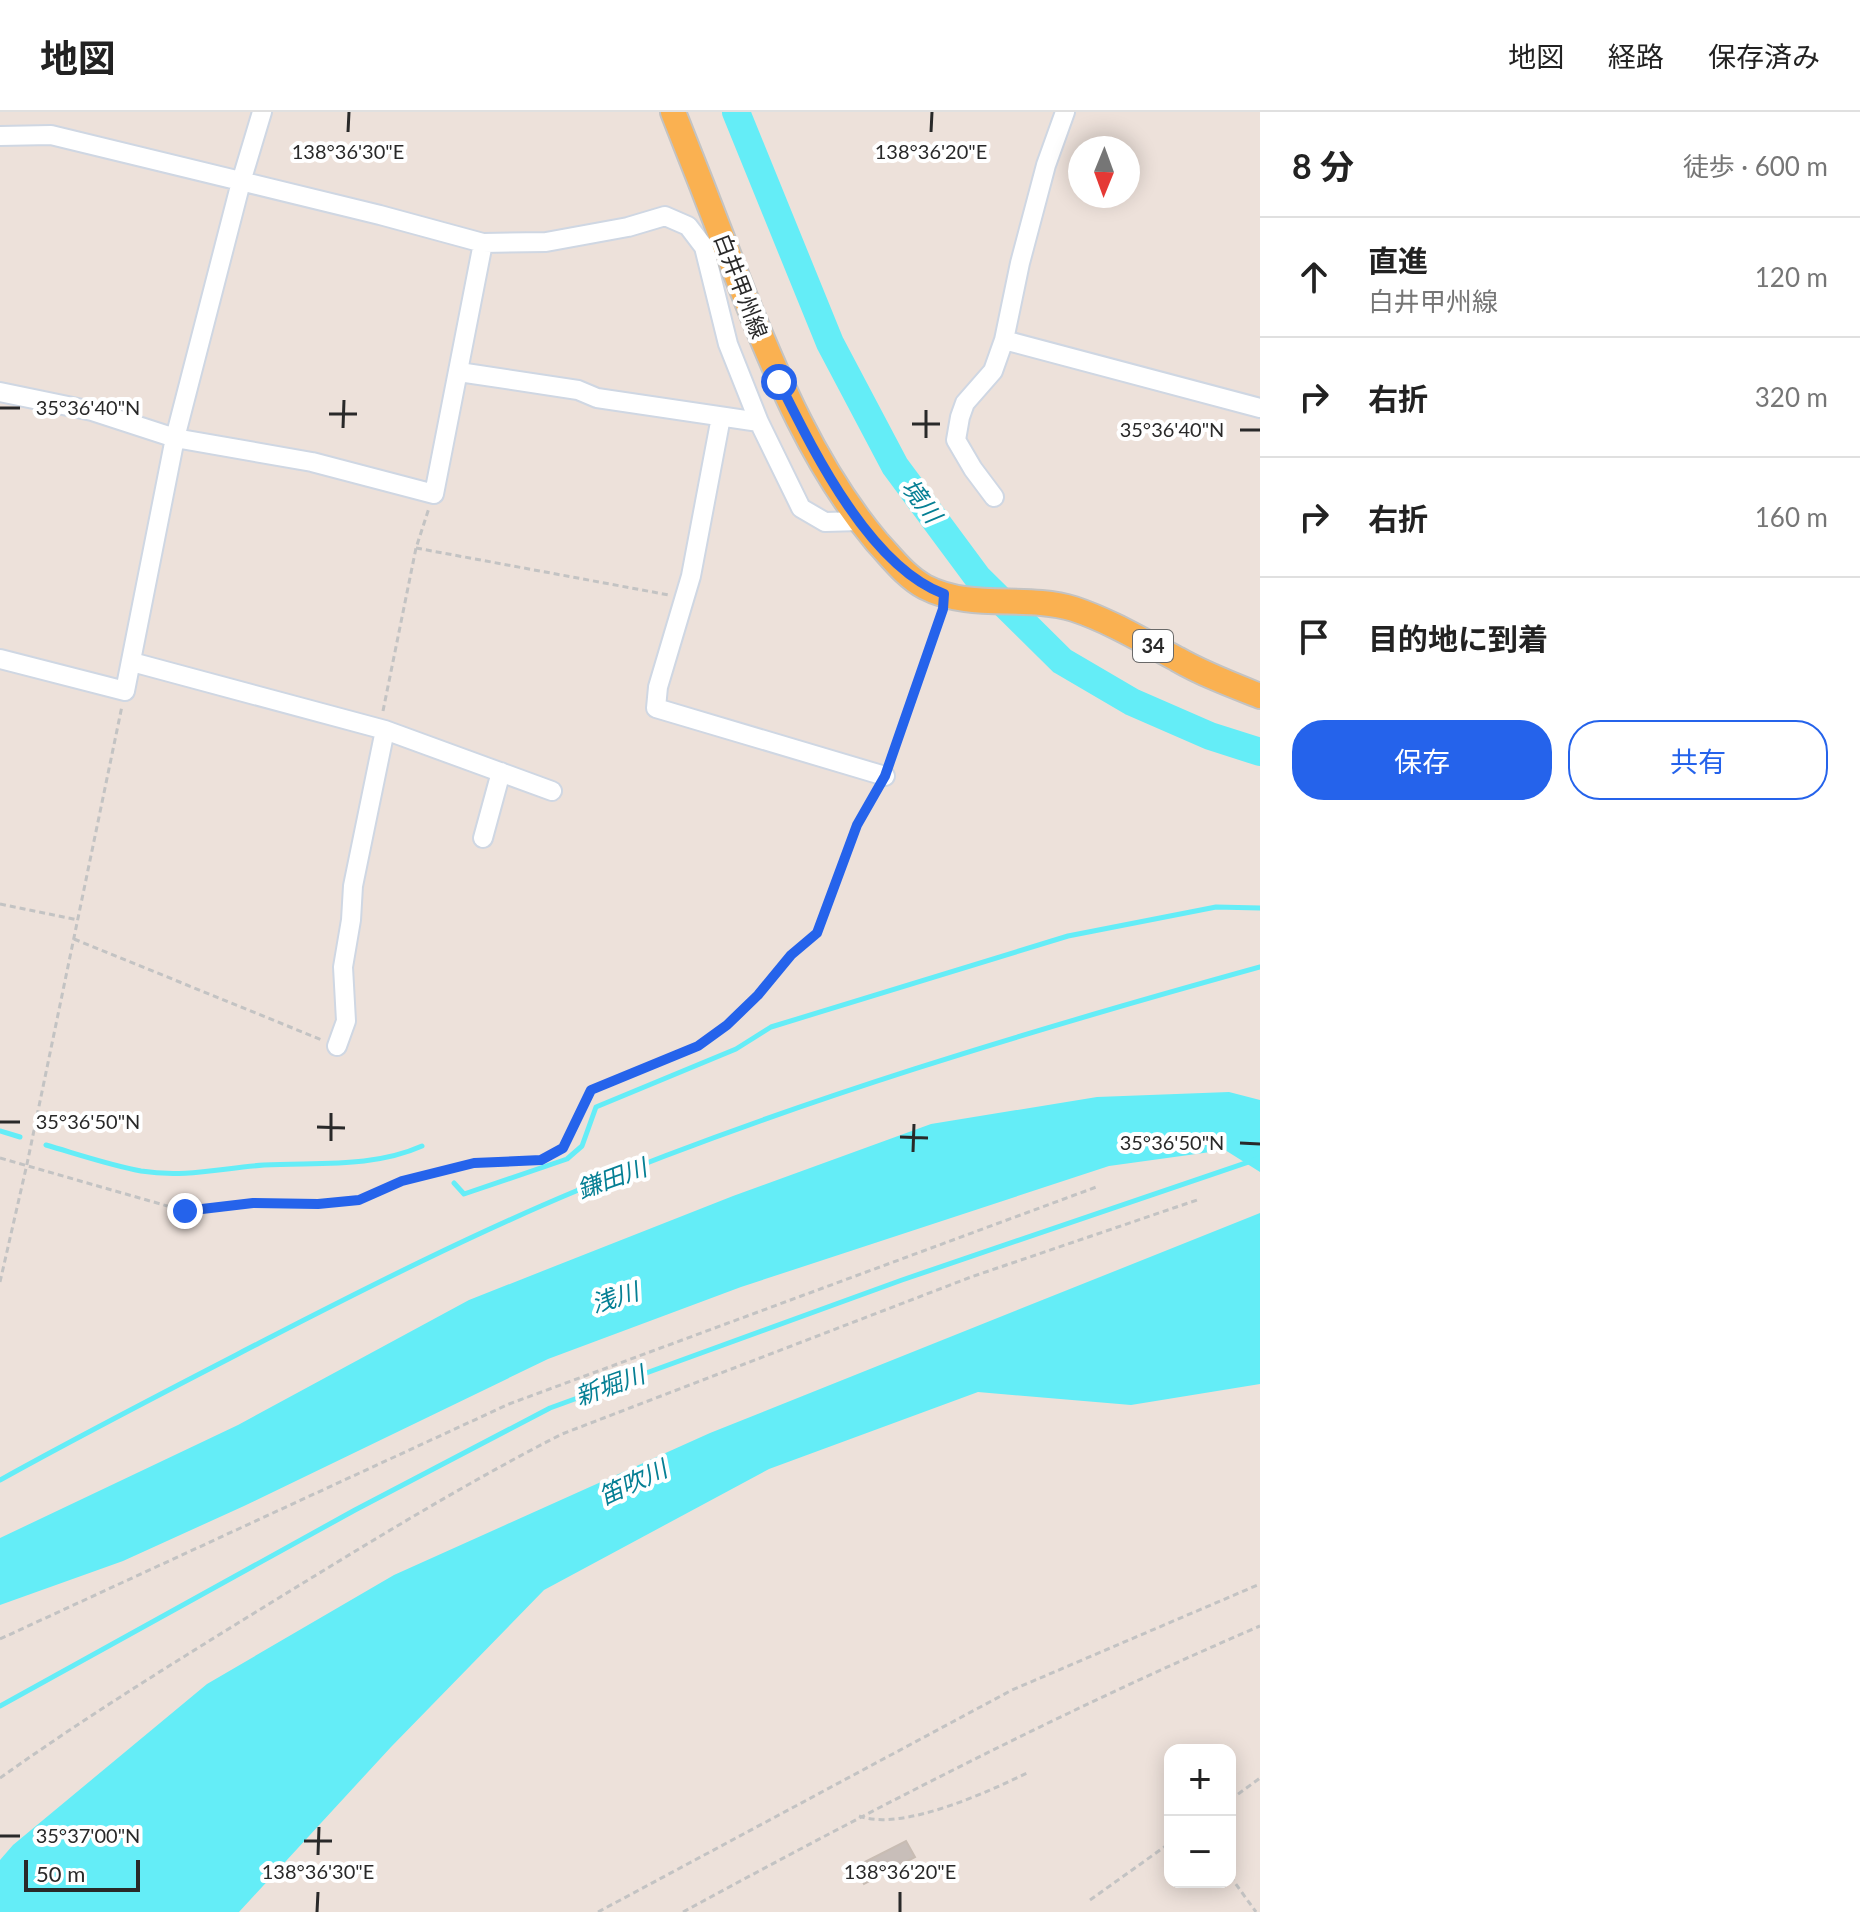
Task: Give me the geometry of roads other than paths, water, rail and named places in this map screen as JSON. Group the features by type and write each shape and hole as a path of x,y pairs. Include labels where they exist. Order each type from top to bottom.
{"main road":[{"name":"白井甲州線","path":"673,112 779,382 809,441 860,521 901,570 925,587 951,597 1043,603 1072,609 1106,622 1179,661 1260,696"}],"street":[{"path":"0,659 125,691 175,438 262,112"},
{"path":"994,497 956,440 960,417 965,403 993,371 1004,340 1020,263 1046,165 1065,112"},
{"path":"0,136 51,135 483,243 546,242 628,227 665,216 688,226 704,247 728,344 759,422 801,508 825,522 860,521"},
{"path":"0,392 92,411 175,438 312,462 434,494 483,243"},
{"path":"1004,340 1260,408"},
{"path":"459,372 578,390 597,398 759,422"},
{"path":"721,417 685,598 658,687 656,708 885,776"},
{"path":"132,662 385,730 552,791"},
{"path":"337,1046 346,1021 343,967 353,886 385,730"},
{"path":"483,838 501,772"}],"water":[{"name":"浅川","path":"1229,1092 1260,1100 1260,1172 1225,1150 1109,1166 741,1287 548,1359 123,1561 0,1605 0,1538 238,1425 469,1300 733,1196 931,1124 1097,1097"},
{"name":"笛吹川","path":"1260,1213 1260,1384 1131,1405 978,1392 769,1469 544,1590 391,1747 239,1912 0,1912 0,1860 13,1845 207,1684 394,1575 710,1433"}],"waterway":[{"name":"境川","path":"736,112 830,343 895,466 978,578 1062,661 1132,702 1210,736 1260,752"},
{"path":"454,1183 464,1194 567,1159 582,1146 596,1107 736,1049 771,1027 1068,936 1216,907 1260,908"},
{"name":"鎌田川","path":"0,1480 343,1300 459,1243 576,1191 829,1097 1087,1016 1260,967"},
{"path":"0,1131 20,1137"},
{"path":"46,1145 105,1163 157,1173 364,1161 422,1146"},
{"name":"新堀川","path":"0,1706 355,1510 550,1408 902,1280 1260,1158"}]}
